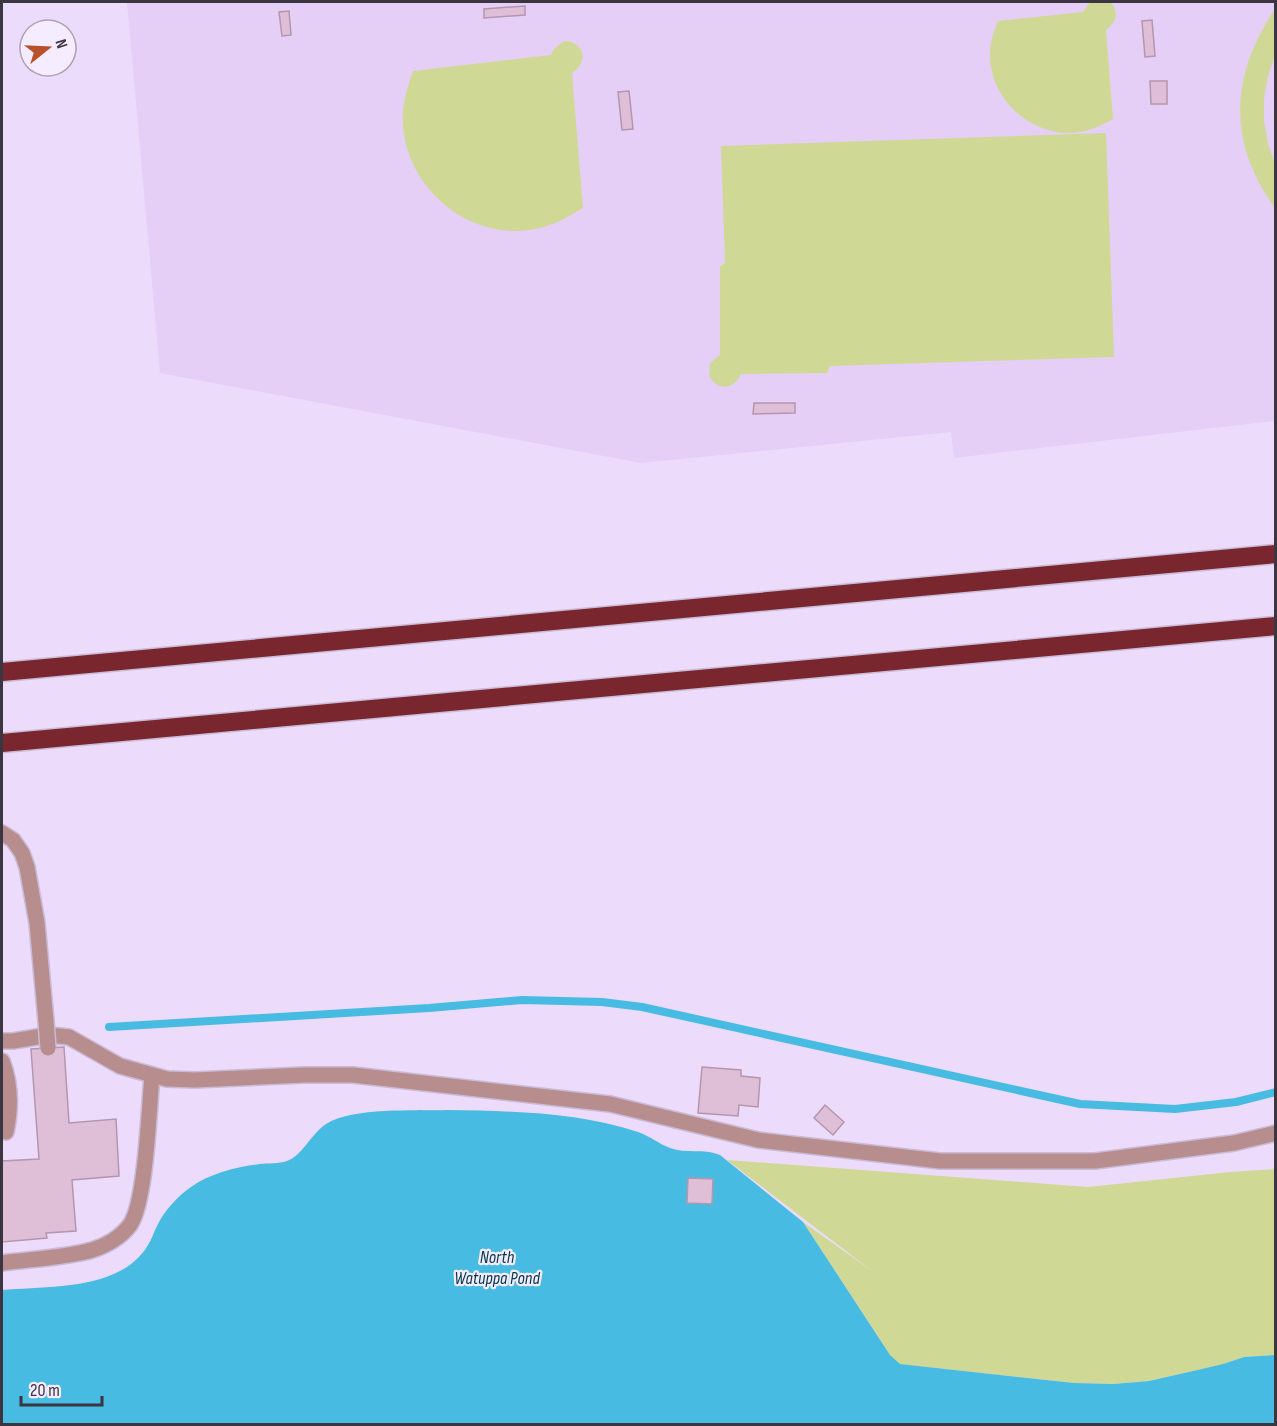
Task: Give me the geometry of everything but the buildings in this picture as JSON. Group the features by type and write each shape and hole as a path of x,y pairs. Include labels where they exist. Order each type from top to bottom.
{"highway":[{"path":"2,672 1275,554"},
{"path":"2,743 1275,626"}],"lane":[{"path":"2,833 13,840 22,853 33,893 41,956 48,1048"},
{"path":"2,1041 49,1035 69,1037 120,1066 152,1076 195,1080 353,1074 610,1104 758,1140 940,1161 1095,1161 1234,1143 1275,1133"},
{"path":"2,1061 9,1098 6,1132"},
{"path":"2,1263 91,1250 114,1240 130,1225 141,1190 152,1076"}],"shaded area":[{"path":"127,2 1275,2 1275,421 954,458 951,432 641,463 160,373"}],"green space":[{"path":"1090,2 1111,2 1116,14 1115,21 1106,30 1113,119 1092,129 1075,133 1038,127 1013,109 996,84 991,69 990,53 991,41 998,21 1083,12"},
{"path":"1275,9 1275,55 1264,99 1264,121 1268,144 1275,163 1275,208 1259,183 1248,158 1242,134 1240,109 1249,59"},
{"path":"564,41 576,45 582,53 581,63 572,73 583,208 547,226 523,231 499,230 476,223 455,212 421,179 410,157 404,134 403,110 413,71 551,55 554,49"},
{"path":"1106,133 1114,357 830,366 827,373 741,374 734,383 726,387 717,384 709,376 710,363 720,355 720,266 725,263 721,146"},
{"path":"727,1160 1088,1187 1275,1169 1275,1355 1244,1357 1149,1381 1113,1384 1074,1383 899,1364 890,1355 803,1222 872,1271"}],"water":[{"name":"North Watuppa Pond","path":"447,1110 519,1112 591,1120 638,1132 676,1150 720,1155 803,1222 890,1355 900,1364 1074,1383 1113,1384 1149,1381 1244,1357 1275,1355 1275,1424 2,1424 2,1290 82,1283 120,1271 136,1260 148,1245 168,1209 191,1187 215,1174 233,1169 287,1161 297,1155 321,1128 338,1119 368,1112"}],"waterway":[{"path":"109,1027 429,1008 522,1000 602,1002 642,1007 1080,1104 1175,1109 1236,1102 1276,1092"}]}
